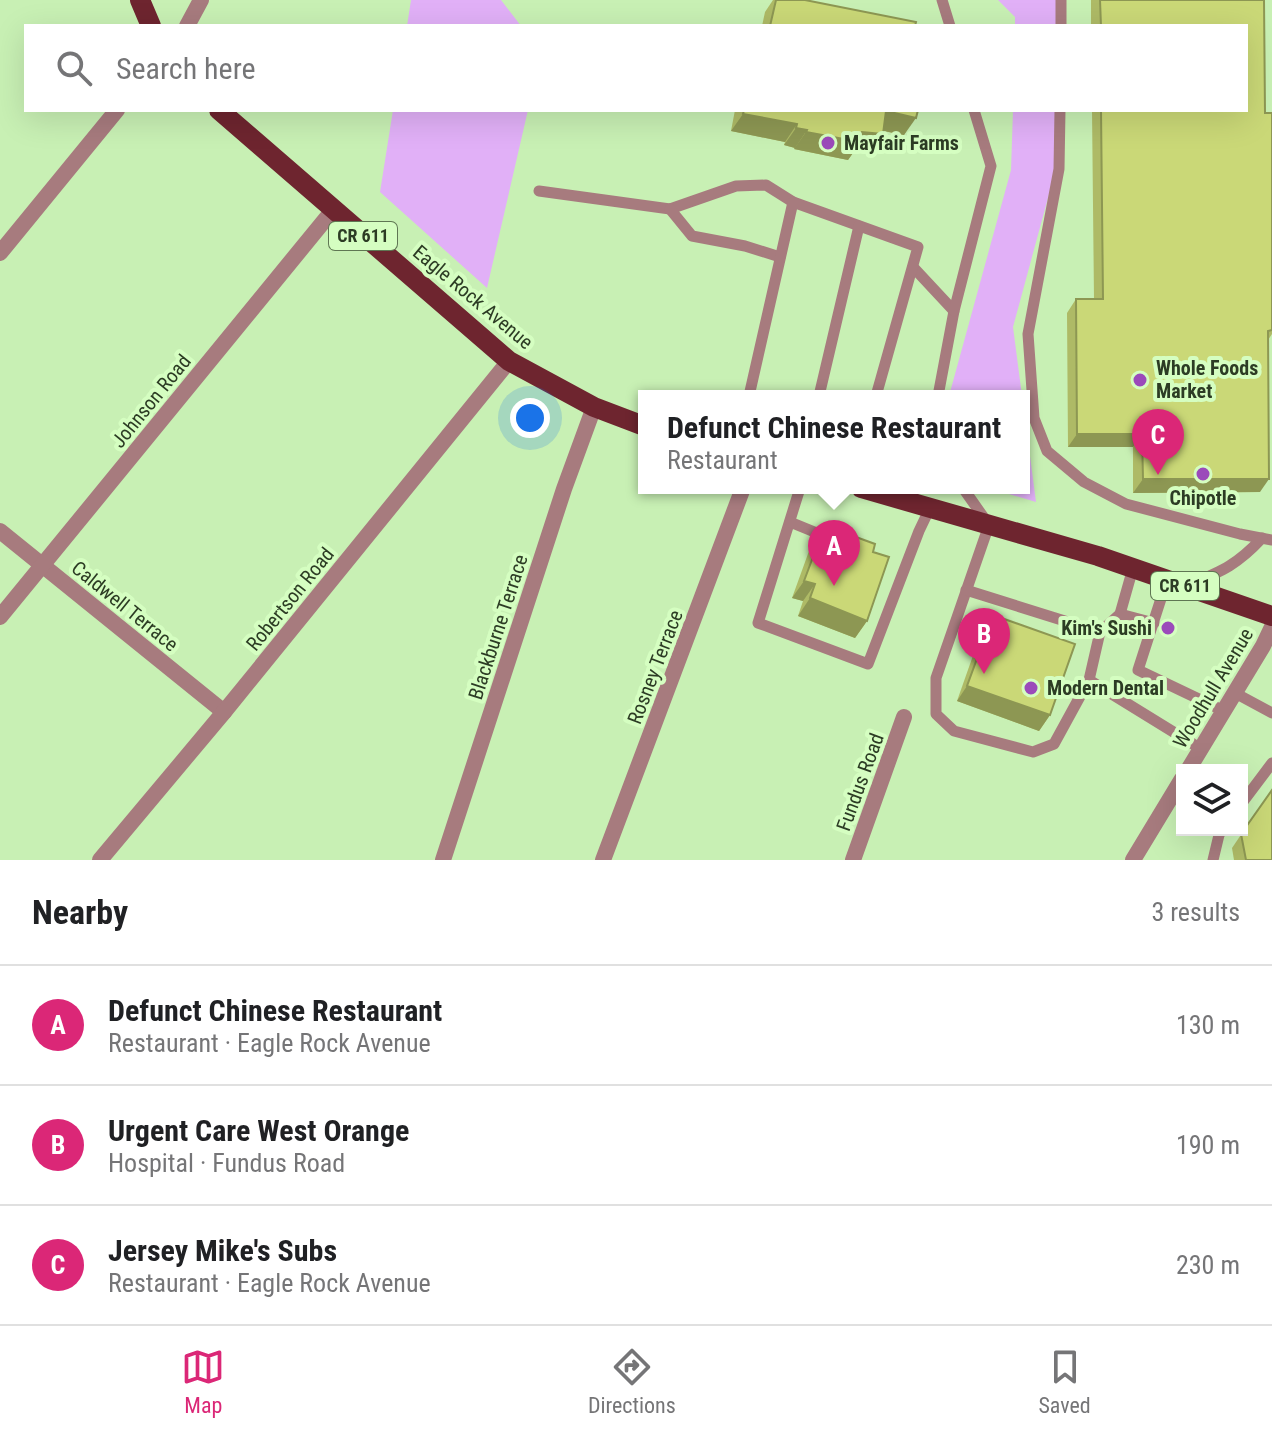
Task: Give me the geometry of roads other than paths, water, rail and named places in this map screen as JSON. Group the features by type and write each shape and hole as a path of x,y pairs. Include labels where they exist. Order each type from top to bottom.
{"main road":[{"path":"140,0 150,24"},
{"name":"Eagle Rock Avenue","path":"221,112 509,361 594,407 638,424"},
{"name":"CR 611","path":"900,494 930,508 1133,568 1272,616"}],"street":[{"path":"188,24 201,0"},
{"path":"0,253 115,112"},
{"name":"Johnson Road","path":"0,617 333,210"},
{"name":"Robertson Road","path":"100,860 509,361"},
{"name":"Blackburne Terrace","path":"443,860 564,489 594,407"},
{"name":"Rosney Terrace","path":"603,860 741,494"},
{"name":"Caldwell Terrace","path":"0,531 224,712"},
{"name":"Woodhull Avenue","path":"1192,764 1272,627"},
{"name":"Fundus Road","path":"853,860 904,717"},
{"name":"Woodhull Avenue","path":"1133,860 1176,789"}],"lane":[{"path":"942,0 949,24"},
{"path":"1061,0 1061,24"},
{"path":"939,390 954,311 991,166 975,112"},
{"path":"1060,112 1059,169 1028,334 1034,418 1047,451 1084,482 1126,504 1267,539"},
{"path":"539,191 670,209 736,186 766,185 793,202 918,247 878,390"},
{"path":"750,390 793,202"},
{"path":"670,209 692,236 745,246 780,257"},
{"path":"820,390 859,226"},
{"path":"913,267 954,311"},
{"path":"798,494 758,623 868,664 930,508"},
{"path":"967,494 989,525 936,678 936,714 954,731 1033,752 1054,744 1089,680 1100,632 1120,614 1133,568"},
{"path":"790,522 847,545"},
{"path":"1224,711 1138,670 1154,623 1176,584 1226,570 1267,539"},
{"path":"890,563 904,568"},
{"path":"966,590 1100,632"},
{"path":"1120,614 1154,623"},
{"path":"1089,680 1201,749"},
{"path":"1235,693 1272,713"},
{"path":"1248,795 1272,763"},
{"path":"1213,860 1219,836"}],"place":[{"name":"Mayfair Farms","path":"828,143"},
{"name":"Whole Foods Market","path":"1140,380"},
{"name":"Chipotle","path":"1203,474"},
{"name":"Jersey Mike's Subs","path":"1158,475"},
{"name":"Defunct Chinese Restaurant","path":"834,586"},
{"name":"Kim's Sushi","path":"1168,628"},
{"name":"Urgent Care West Orange","path":"984,674"},
{"name":"Modern Dental","path":"1031,688"}]}
